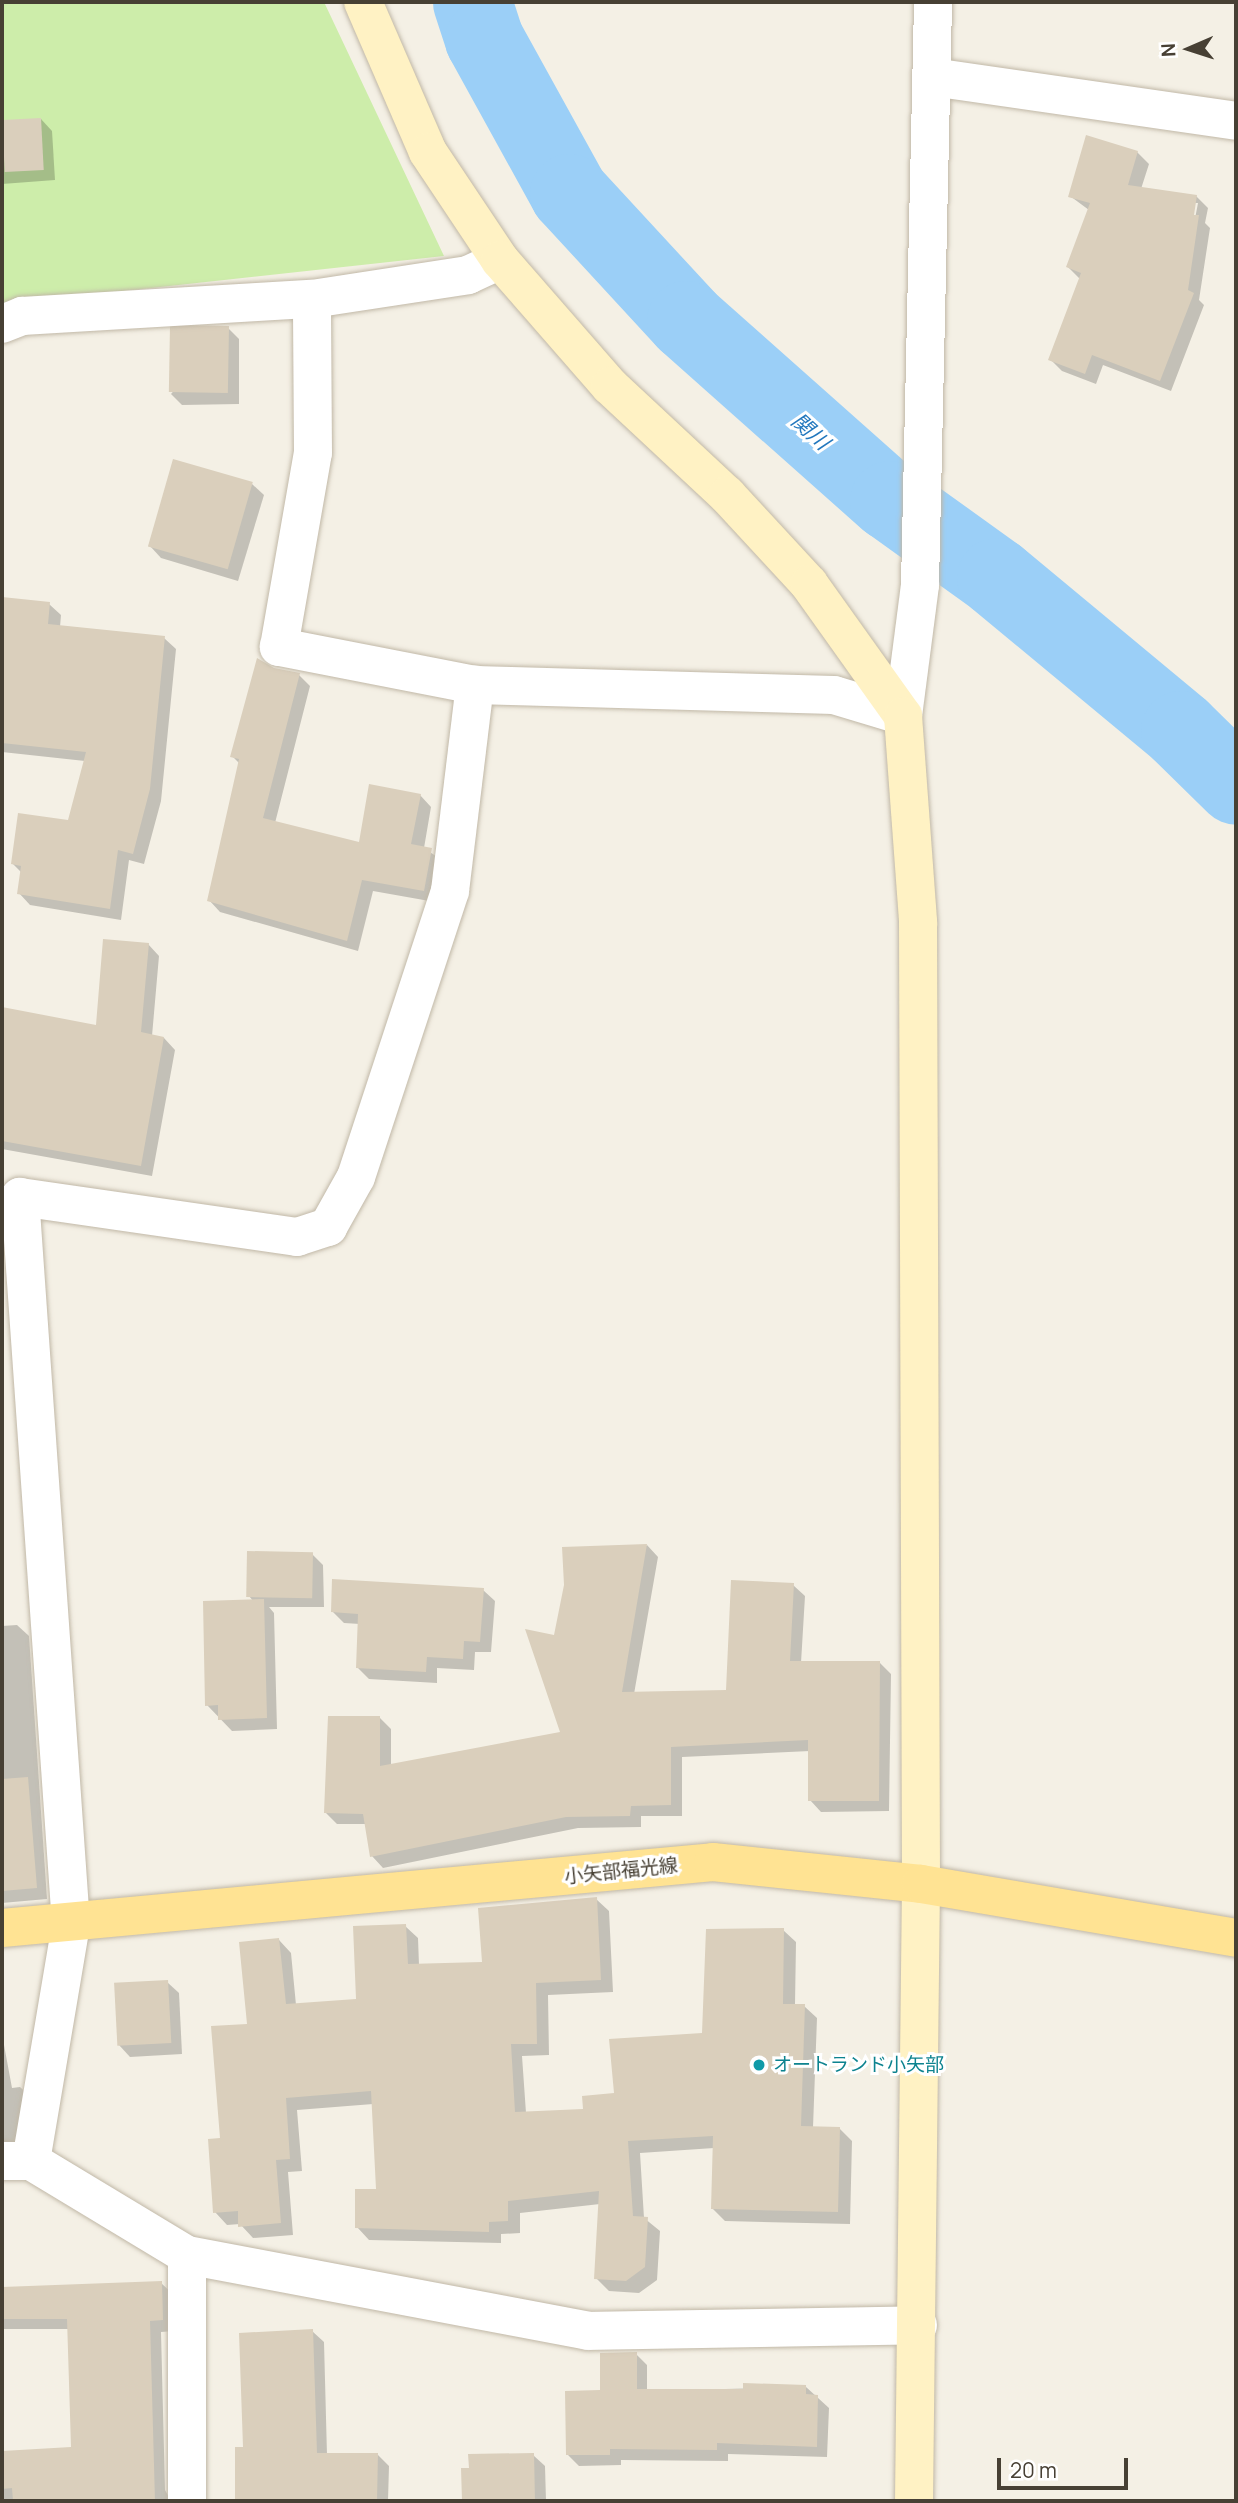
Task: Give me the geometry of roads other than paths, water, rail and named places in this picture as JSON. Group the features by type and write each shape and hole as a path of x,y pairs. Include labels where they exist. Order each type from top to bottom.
{"main road":[{"name":"小矢部福光線","path":"2,1928 71,1924 713,1862 921,1884 1236,1938"}],"street":[{"path":"363,2 428,152 500,260 610,386 727,495 808,584 903,716"},
{"path":"914,2501 921,1884 918,922 903,716 920,585 933,2"},
{"path":"932,77 1236,121"},
{"path":"2,324 22,316 312,299 468,275 500,260"},
{"path":"312,299 313,453 278,647 475,685 834,695 903,716"},
{"path":"475,685 450,891 356,1177 328,1227 297,1237 11,1194 71,1924 16,2161 187,2255 588,2331 918,2325"},
{"path":"187,2255 187,2501"}],"waterway":[{"name":"関川","path":"472,2 484,39 569,193 686,320 889,500 996,577 1180,730 1236,785"}],"place":[{"name":"オートランド小矢部","path":"759,2065"}]}
